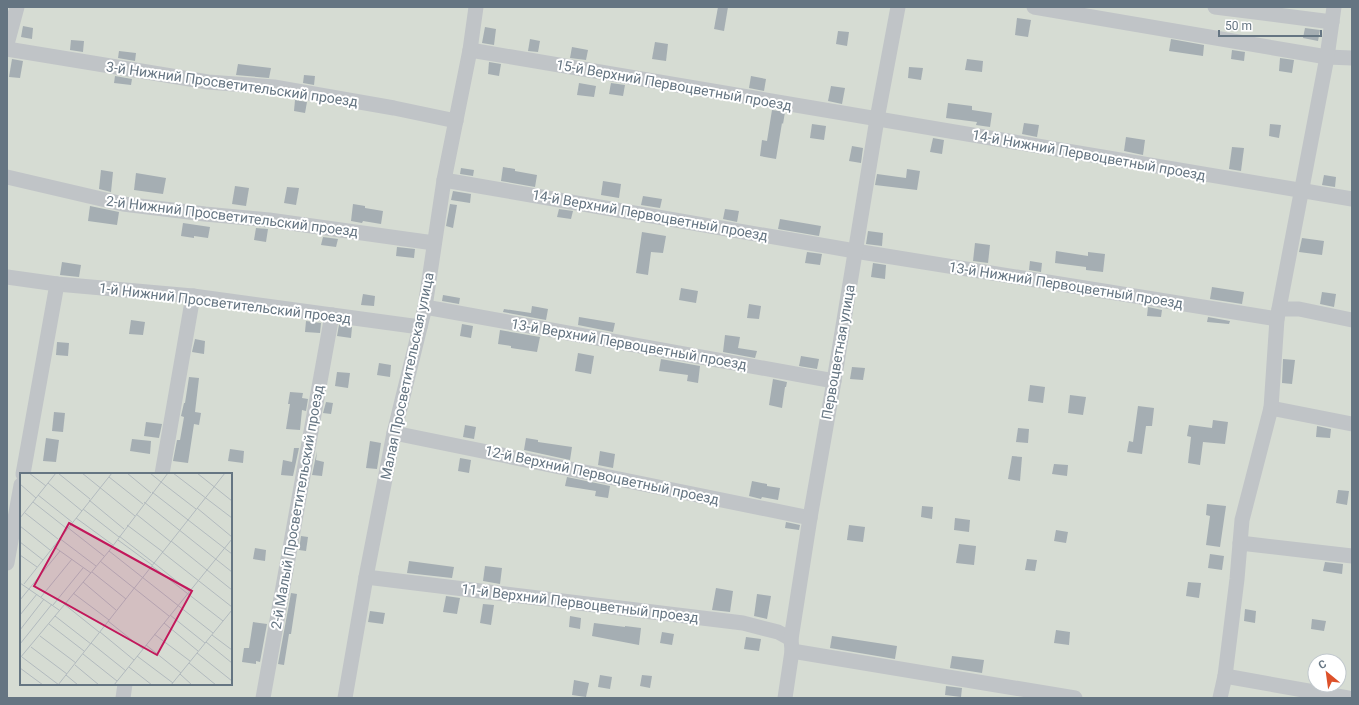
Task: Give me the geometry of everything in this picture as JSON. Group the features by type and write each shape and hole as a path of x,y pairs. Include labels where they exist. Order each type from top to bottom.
{"lane":[{"path":"7,44 16,7"},
{"name":"Малая Просветительская улица","path":"345,698 366,577 394,433 425,307 444,180 470,50 476,7"},
{"name":"Первоцветная улица","path":"785,698 791,645 810,518 877,119 898,7"},
{"path":"1034,7 1327,57 1352,58"},
{"path":"1216,7 1333,14 1327,57 1278,314 1271,408 1242,520 1225,676 1220,698"},
{"name":"3-й Нижний Просветительский проезд","path":"7,49 208,82 274,87 394,108 456,122"},
{"name":"15-й Верхний Первоцветный проезд","path":"470,50 877,119"},
{"name":"14-й Нижний Первоцветный проезд","path":"877,119 1352,199"},
{"name":"2-й Нижний Просветительский проезд","path":"7,177 123,204 269,220 434,243"},
{"name":"14-й Верхний Первоцветный проезд","path":"444,180 855,251"},
{"name":"13-й Нижний Первоцветный проезд","path":"855,251 1278,314 1299,310 1352,320"},
{"name":"1-й Нижний Просветительский проезд","path":"7,277 57,284 193,296 420,327"},
{"path":"23,473 57,284"},
{"path":"162,473 193,296"},
{"name":"13-й Верхний Первоцветный проезд","path":"425,307 834,381"},
{"name":"2-й Малый Просветительский проезд","path":"263,698 332,315"},
{"path":"1271,408 1352,424"},
{"name":"12-й Верхний Первоцветный проезд","path":"394,433 810,518"},
{"path":"7,562 20,490"},
{"path":"1240,543 1352,556"},
{"name":"11-й Верхний Первоцветный проезд","path":"366,577 743,623 778,632 791,645 1075,698"},
{"path":"1225,676 1348,698"},
{"path":"123,698 125,685"}],"shaded area":[{"path":"7,7 1352,7 1352,698 7,698"}],"building":[{"path":"718,7 728,7 724,31 714,29"},
{"path":"1017,18 1031,20 1028,37 1015,35"},
{"path":"23,26 33,28 32,39 21,37"},
{"path":"485,27 496,29 494,45 482,43"},
{"path":"1305,28 1320,30 1318,41 1303,38"},
{"path":"838,31 849,32 847,46 836,44"},
{"path":"530,39 540,41 538,52 528,51"},
{"path":"1171,39 1204,45 1203,56 1169,51"},
{"path":"71,40 84,41 83,52 70,50"},
{"path":"655,42 668,44 666,61 652,59"},
{"path":"572,47 588,50 586,60 570,58"},
{"path":"1232,50 1245,52 1244,61 1231,59"},
{"path":"119,51 136,53 135,61 118,58"},
{"path":"1280,58 1294,60 1292,73 1279,71"},
{"path":"12,59 23,61 20,78 9,77"},
{"path":"967,59 983,61 982,72 965,70"},
{"path":"489,62 501,64 499,76 488,74"},
{"path":"238,64 271,68 269,78 236,75"},
{"path":"909,67 923,68 921,80 908,78"},
{"path":"304,75 315,76 314,85 303,83"},
{"path":"115,76 132,79 131,85 114,83"},
{"path":"751,76 766,79 764,91 749,88"},
{"path":"579,83 596,86 594,97 577,95"},
{"path":"611,83 625,85 623,96 609,94"},
{"path":"831,86 845,88 842,104 828,101"},
{"path":"295,100 307,102 305,113 294,111"},
{"path":"948,103 972,106 972,110 992,113 990,127 976,125 977,122 946,118"},
{"path":"772,110 785,112 776,159 760,156 762,140 767,141"},
{"path":"1024,123 1039,125 1037,137 1022,134"},
{"path":"812,124 826,126 824,140 810,138"},
{"path":"1270,124 1281,125 1279,138 1269,136"},
{"path":"1126,137 1145,140 1143,155 1124,151"},
{"path":"933,138 944,140 942,154 930,152"},
{"path":"852,146 863,148 861,163 849,161"},
{"path":"1232,147 1244,148 1241,171 1229,169"},
{"path":"503,167 537,175 535,187 501,181"},
{"path":"461,168 474,170 473,176 460,174"},
{"path":"907,169 920,171 917,190 875,185 877,174 906,178"},
{"path":"101,170 113,172 111,192 99,189"},
{"path":"136,173 166,178 163,194 134,190"},
{"path":"1324,175 1336,177 1335,187 1322,185"},
{"path":"603,181 621,184 619,198 601,195"},
{"path":"235,186 249,188 246,206 232,204"},
{"path":"287,187 299,188 296,205 284,203"},
{"path":"453,191 471,194 470,203 451,200"},
{"path":"643,196 662,199 660,208 641,205"},
{"path":"353,204 383,211 381,224 351,221"},
{"path":"450,204 457,205 453,228 446,226"},
{"path":"90,206 119,212 117,225 88,221"},
{"path":"559,209 573,211 571,219 557,217"},
{"path":"725,209 739,211 737,222 723,219"},
{"path":"780,219 821,226 819,236 778,229"},
{"path":"183,223 210,227 208,238 181,236"},
{"path":"256,228 268,229 266,242 254,240"},
{"path":"868,231 883,233 882,246 866,244"},
{"path":"642,232 666,236 663,253 651,252 648,275 636,273"},
{"path":"323,237 338,239 336,247 321,245"},
{"path":"1302,238 1324,241 1322,255 1299,252"},
{"path":"975,243 990,245 988,263 973,261"},
{"path":"397,247 415,249 414,258 396,256"},
{"path":"1056,251 1088,256 1088,252 1105,254 1103,272 1086,270 1086,267 1055,263"},
{"path":"807,252 822,254 820,265 805,263"},
{"path":"1030,261 1042,263 1041,272 1029,270"},
{"path":"62,262 81,265 79,277 60,275"},
{"path":"873,263 886,265 885,279 871,277"},
{"path":"1212,287 1244,292 1242,304 1210,299"},
{"path":"681,288 698,291 696,303 679,300"},
{"path":"1322,292 1336,294 1334,307 1320,304"},
{"path":"363,294 375,296 374,306 361,305"},
{"path":"443,295 460,298 459,304 442,301"},
{"path":"749,304 761,306 759,319 747,318"},
{"path":"532,306 548,309 546,320 503,312 504,309 531,313"},
{"path":"1148,307 1162,310 1161,317 1147,316"},
{"path":"579,317 615,323 613,332 578,325"},
{"path":"1208,317 1230,321 1229,324 1207,322"},
{"path":"131,320 145,322 143,335 129,334"},
{"path":"306,321 321,323 320,333 305,332"},
{"path":"462,324 473,326 471,338 460,336"},
{"path":"339,325 352,327 351,338 337,336"},
{"path":"500,330 540,337 537,352 511,348 511,346 498,344"},
{"path":"725,335 740,337 738,348 757,351 755,358 723,352"},
{"path":"195,339 205,341 204,354 192,352"},
{"path":"57,342 69,343 68,356 56,355"},
{"path":"578,353 594,356 591,374 575,371"},
{"path":"801,356 819,359 817,369 799,366"},
{"path":"661,359 700,366 698,383 687,381 688,375 659,371"},
{"path":"1283,359 1295,360 1292,384 1282,383"},
{"path":"379,363 391,365 390,377 377,375"},
{"path":"852,367 865,368 863,380 850,379"},
{"path":"337,372 350,373 348,388 335,386"},
{"path":"189,377 199,378 195,412 201,413 199,425 194,424 188,463 173,461 177,440 180,440 184,417 181,416 185,403"},
{"path":"773,379 787,382 782,408 769,405"},
{"path":"1030,385 1045,387 1043,403 1028,401"},
{"path":"290,392 303,393 302,398 308,399 306,411 302,410 300,430 286,429 290,404 288,404"},
{"path":"1070,395 1086,397 1083,415 1068,413"},
{"path":"326,402 333,403 331,414 323,413"},
{"path":"1138,406 1154,408 1152,426 1146,426 1142,454 1127,452 1129,441 1133,442"},
{"path":"54,412 65,413 63,432 52,431"},
{"path":"1213,420 1228,422 1225,444 1203,442 1200,465 1188,463 1191,437 1187,436 1189,425 1212,428"},
{"path":"146,422 162,424 159,438 144,436"},
{"path":"465,425 476,427 474,439 463,437"},
{"path":"1317,426 1331,429 1330,438 1316,437"},
{"path":"1018,428 1029,429 1028,443 1016,442"},
{"path":"46,438 59,440 56,462 43,461"},
{"path":"526,438 538,440 538,442 572,447 570,460 524,450"},
{"path":"132,439 151,441 150,454 130,451"},
{"path":"370,441 381,443 377,469 366,468"},
{"path":"294,448 299,448 293,476 281,475 283,460 292,462"},
{"path":"230,449 244,451 243,463 228,461"},
{"path":"317,451 316,460 324,462 322,476 312,475"},
{"path":"600,451 615,454 613,468 598,465"},
{"path":"1012,456 1022,457 1020,481 1008,479"},
{"path":"460,458 471,460 469,473 458,471"},
{"path":"1054,464 1068,465 1067,476 1052,474"},
{"path":"567,477 610,486 608,498 595,496 596,491 565,486"},
{"path":"752,481 767,484 767,486 780,488 778,500 762,497 761,499 749,496"},
{"path":"1338,490 1349,491 1347,505 1336,503"},
{"path":"1207,504 1226,506 1220,547 1206,545 1210,516 1206,515"},
{"path":"922,506 933,507 932,519 921,517"},
{"path":"955,518 970,520 969,532 954,530"},
{"path":"786,522 800,525 799,530 785,528"},
{"path":"849,525 865,527 863,542 847,540"},
{"path":"1056,530 1068,532 1066,543 1054,541"},
{"path":"301,536 308,537 306,551 299,550"},
{"path":"959,544 976,546 974,565 956,563"},
{"path":"255,548 266,550 265,561 253,559"},
{"path":"1210,554 1224,556 1222,570 1208,568"},
{"path":"1027,559 1037,560 1035,571 1025,570"},
{"path":"409,561 454,567 452,578 407,573"},
{"path":"1325,562 1343,564 1342,574 1323,571"},
{"path":"485,566 502,568 500,584 483,581"},
{"path":"1188,582 1201,583 1199,598 1186,596"},
{"path":"716,588 733,591 730,612 712,610"},
{"path":"291,593 297,594 291,634 289,634 284,665 278,664"},
{"path":"757,594 771,596 767,619 754,616"},
{"path":"446,596 460,598 457,614 443,612"},
{"path":"483,604 494,605 491,625 480,623"},
{"path":"1245,609 1256,611 1255,623 1244,621"},
{"path":"370,611 385,613 383,624 368,622"},
{"path":"570,616 581,618 580,629 569,627"},
{"path":"1312,619 1326,621 1324,631 1311,629"},
{"path":"253,622 267,624 260,662 256,661 256,664 242,662 244,648 249,648"},
{"path":"594,623 641,628 639,645 592,636"},
{"path":"1056,630 1070,632 1069,645 1054,643"},
{"path":"662,632 674,634 672,645 660,643"},
{"path":"832,636 897,646 895,659 830,648"},
{"path":"746,637 761,639 759,651 744,649"},
{"path":"952,656 984,660 982,673 950,668"},
{"path":"600,675 612,677 610,689 598,687"},
{"path":"642,675 652,676 650,688 640,686"},
{"path":"574,680 589,683 586,697 572,695"},
{"path":"946,686 962,688 961,697 945,695"}]}
